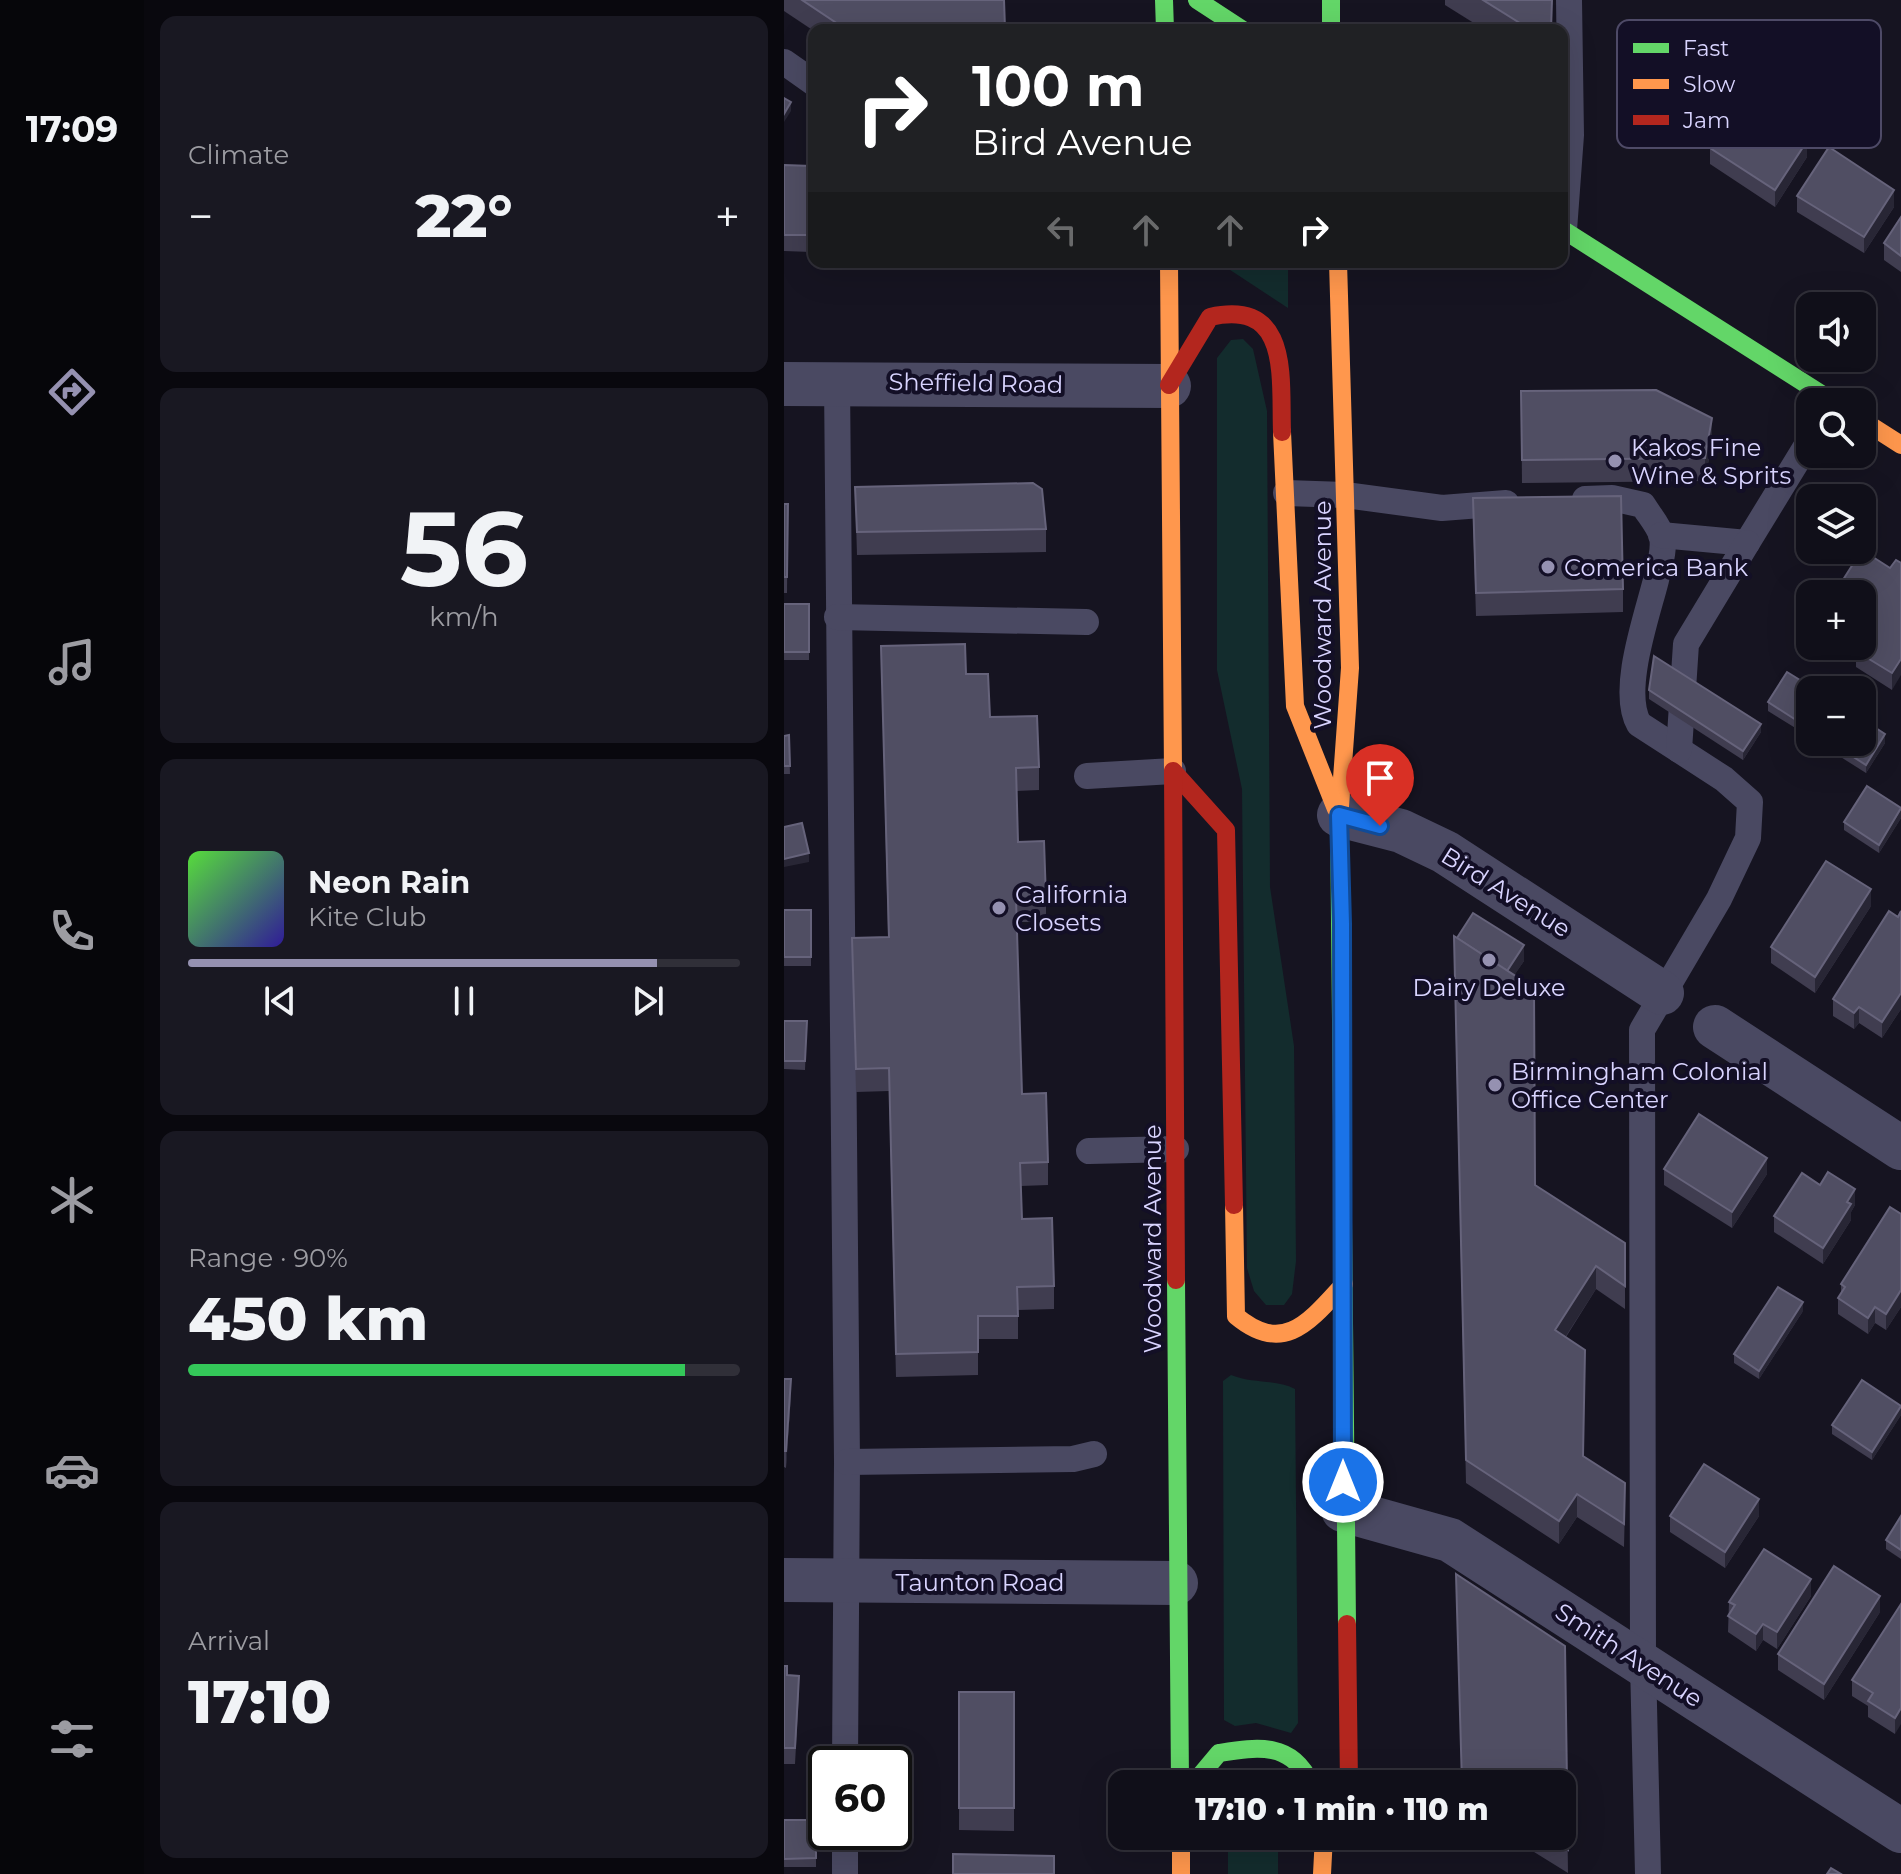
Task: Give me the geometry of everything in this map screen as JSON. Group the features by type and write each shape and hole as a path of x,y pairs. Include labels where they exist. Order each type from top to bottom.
{"main road":[{"path":"1164,0 1165,24"},
{"path":"1197,0 1234,24"},
{"path":"1331,0 1331,24"},
{"path":"1568,232 1812,388"},
{"name":"Woodward Avenue","path":"1169,268 1180,1770"},
{"name":"Woodward Avenue","path":"1338,268 1350,668 1339,815 1343,1510 1349,1770"},
{"path":"1169,386 1210,317 1232,311 1255,315 1269,328 1279,358 1295,706 1339,815"},
{"path":"1876,429 1901,445"},
{"path":"1173,771 1226,830 1236,1316 1250,1332 1269,1338 1306,1327 1344,1284"},
{"path":"1205,1770 1219,1753 1266,1746 1305,1770"},
{"path":"1181,1850 1181,1874"},
{"path":"1322,1874 1323,1850"}],"street":[{"name":"Sheffield Road","path":"784,384 1169,386"},
{"name":"Bird Avenue","path":"1339,815 1401,831 1445,852 1662,993"},
{"path":"1715,1027 1901,1148"},
{"name":"Smith Avenue","path":"1343,1510 1450,1540 1901,1831"},
{"name":"Taunton Road","path":"784,1580 846,1583 1176,1583"}],"lane":[{"path":"1568,170 1571,135 1569,0"},
{"path":"784,62 808,79"},
{"path":"837,382 847,1462 845,1746"},
{"path":"1679,750 1686,644 1796,463"},
{"path":"1286,493 1345,495 1442,508 1612,498 1643,505 1661,535 1663,552 1640,650 1632,711 1639,724 1724,779 1750,802 1748,838 1719,899 1642,1030 1643,1663 1648,1874"},
{"path":"1661,535 1747,543"},
{"path":"837,617 1086,622"},
{"path":"1087,776 1173,771"},
{"path":"1089,1151 1176,1149"},
{"path":"847,1462 1073,1459 1094,1454"},
{"path":"845,1850 845,1874"}],"green space":[{"path":"1227,268 1288,268 1288,308"},
{"path":"1243,339 1253,349 1267,411 1270,887 1294,1046 1296,1261 1292,1294 1284,1305 1266,1305 1254,1291 1247,1268 1242,789 1217,670 1217,358 1231,340"},
{"path":"1231,1375 1295,1389 1298,1723 1291,1733 1256,1723 1235,1726 1224,1720 1223,1381"},
{"path":"1228,1850 1278,1850 1278,1874 1228,1874"}],"building":[{"path":"802,0 1004,0 1005,24 838,24"},
{"path":"1483,0 1552,0 1551,24 1521,24"},
{"path":"784,98 791,102 784,114"},
{"path":"1710,148 1802,148 1775,190"},
{"path":"1828,148 1894,190 1864,237 1797,196"},
{"path":"784,165 808,166 808,235 784,235"},
{"path":"1901,217 1901,256 1884,243"},
{"name":"Kakos Fine Wine & Sprits","path":"1656,390 1712,418 1705,458 1522,460 1521,391"},
{"path":"1033,483 1042,489 1046,529 857,532 855,487"},
{"name":"Comerica Bank","path":"1621,496 1623,589 1476,593 1473,498"},
{"path":"784,504 788,504 787,577 784,577"},
{"path":"1876,559 1890,568 1896,560 1901,563 1901,659 1892,673 1871,660 1876,660 1876,580 1843,580 1853,564 1876,564"},
{"path":"784,604 809,604 809,652 784,652"},
{"path":"965,644 966,674 988,674 990,717 1037,716 1039,767 1016,768 1018,842 1044,841 1046,899 1016,899 1022,1094 1046,1093 1048,1162 1020,1163 1022,1219 1052,1218 1054,1286 1017,1287 1018,1316 978,1316 978,1352 896,1354 889,1068 856,1069 852,938 889,937 881,646"},
{"path":"1654,656 1761,724 1743,751 1649,690"},
{"path":"1787,672 1796,678 1796,720 1768,702"},
{"path":"1876,728 1885,734 1876,749"},
{"path":"789,735 790,766 784,766 784,736"},
{"path":"1852,756 1872,756 1866,765"},
{"path":"1867,786 1901,808 1879,845 1844,822"},
{"path":"802,823 809,853 784,859 784,827"},
{"path":"1826,861 1871,889 1815,977 1771,947"},
{"path":"784,910 811,910 811,957 784,957"},
{"path":"1889,911 1898,917 1901,911 1901,993 1882,1022 1859,1007 1854,1013 1833,999"},
{"path":"1473,913 1524,945 1507,971 1457,938"},
{"path":"1454,936 1534,988 1535,1185 1625,1243 1625,1286 1596,1266 1555,1330 1585,1350 1583,1456 1625,1483 1624,1524 1577,1494 1559,1521 1466,1460"},
{"path":"784,1021 807,1021 805,1061 784,1061"},
{"path":"1699,1114 1767,1158 1732,1212 1664,1169"},
{"path":"1828,1172 1855,1189 1847,1202 1851,1204 1823,1248 1774,1216 1802,1173 1820,1185"},
{"path":"1890,1207 1901,1214 1901,1290 1886,1314 1875,1307 1868,1318 1838,1298 1845,1287 1841,1284"},
{"path":"1778,1287 1803,1302 1759,1371 1734,1354"},
{"path":"784,1379 791,1379 786,1451 784,1451"},
{"path":"1862,1380 1901,1406 1872,1452 1832,1425"},
{"path":"1704,1464 1759,1499 1725,1552 1670,1516"},
{"path":"1901,1516 1901,1550 1886,1540"},
{"path":"1764,1549 1811,1579 1777,1632 1763,1624 1756,1634 1728,1616 1735,1605 1729,1602"},
{"path":"1834,1566 1880,1596 1824,1684 1778,1654"},
{"path":"1456,1574 1565,1646 1567,1770 1462,1770"},
{"path":"1901,1604 1901,1708 1895,1718 1868,1701 1873,1693 1852,1680"},
{"path":"784,1666 787,1666 787,1675 799,1676 795,1748 784,1748"},
{"path":"959,1692 1014,1692 1014,1808 959,1808"},
{"path":"784,1820 808,1820 808,1850 816,1850 816,1858 784,1859"},
{"path":"953,1854 1054,1856 1054,1874 953,1874"},
{"path":"1831,1868 1841,1874 1827,1874"}],"traffic: fast":[{"path":"1164,0 1165,24"},
{"path":"1197,0 1234,24"},
{"path":"1331,0 1331,24"},
{"path":"1568,233 1812,388"},
{"path":"1339,820 1347,1624"},
{"path":"1176,1280 1180,1770"},
{"path":"1205,1770 1219,1753 1247,1749 1284,1754 1303,1770"}],"traffic: slow":[{"path":"1169,268 1173,772"},
{"path":"1338,268 1350,668 1339,820"},
{"path":"1876,429 1901,445"},
{"path":"1282,432 1295,706 1336,809"},
{"path":"1234,1205 1236,1316 1253,1328 1282,1333 1308,1321 1344,1284"},
{"path":"1181,1850 1181,1874"},
{"path":"1322,1874 1323,1850"}],"traffic: jam":[{"path":"1169,385 1210,317 1236,315 1255,320 1268,331 1276,347 1280,367 1282,432"},
{"path":"1173,771 1226,830 1234,1205"},
{"path":"1173,772 1176,1280"},
{"path":"1347,1624 1349,1770"}],"place":[{"name":"Kakos Fine Wine & Sprits","path":"1615,461"},
{"name":"Comerica Bank","path":"1548,567"},
{"name":"California Closets","path":"999,908"},
{"name":"Dairy Deluxe","path":"1489,960"},
{"name":"Birmingham Colonial Office Center","path":"1495,1085"}],"route":[{"path":"1343,1482 1339,815 1380,826"}]}
